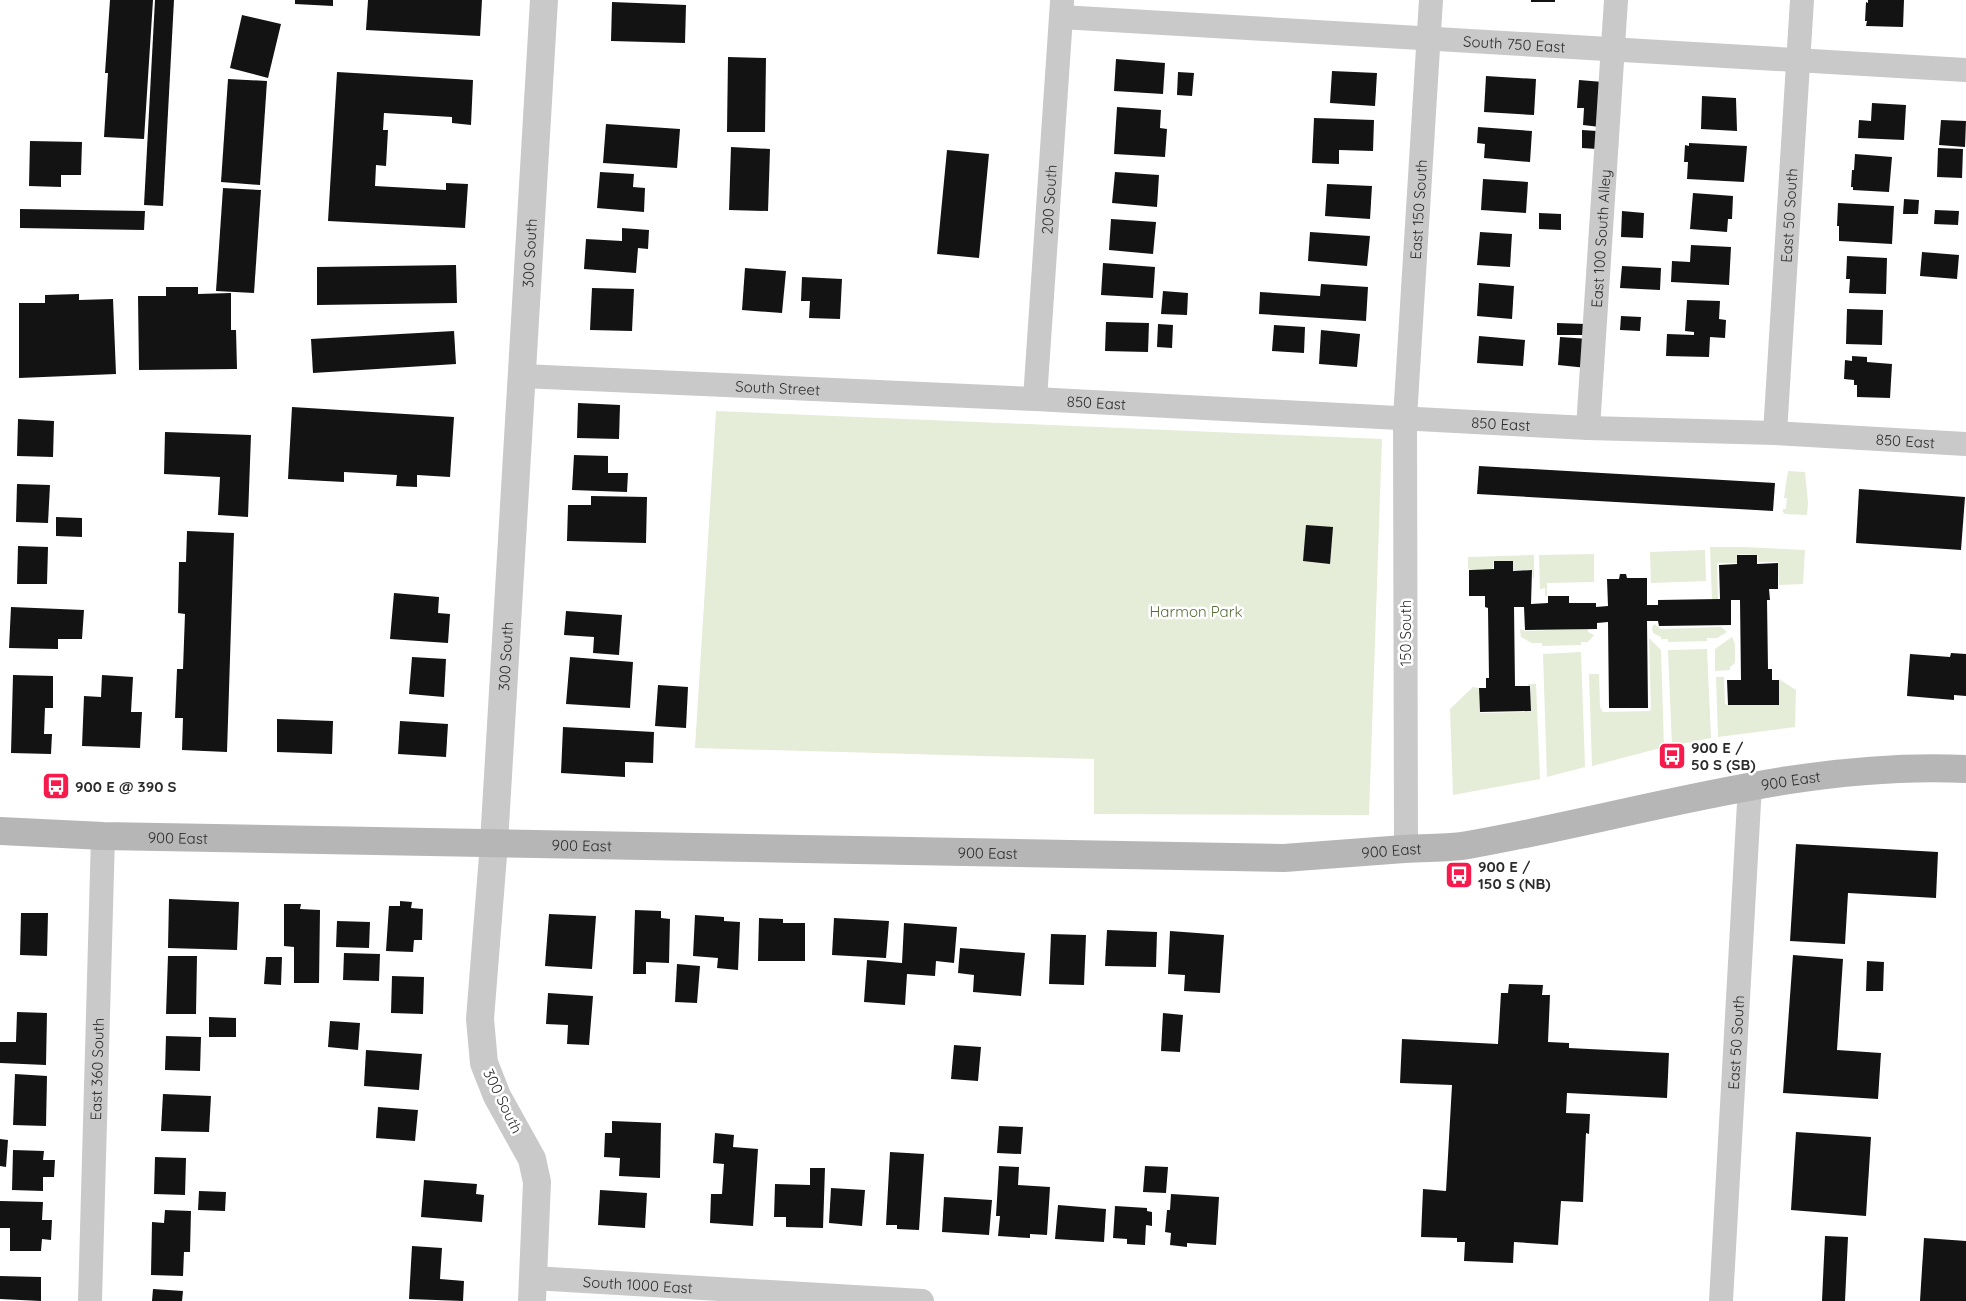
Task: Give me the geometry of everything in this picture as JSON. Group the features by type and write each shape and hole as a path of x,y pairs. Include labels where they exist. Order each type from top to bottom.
{"main road":[{"name":"900 East","path":"0,831 102,836 1284,858 1474,844 1750,785 1856,771 1933,767 1966,769"}],"street":[{"name":"300 South","path":"533,1289 537,1182 532,1159 497,1096 484,1062 480,1019 494,843 544,0"},
{"name":"East 150 South","path":"1405,418 1431,0"},
{"name":"East 100 South Alley","path":"1588,428 1616,0"},
{"name":"East 50 South","path":"1776,432 1802,0"},
{"name":"South 750 East","path":"1062,8 1429,38 1966,70"},
{"name":"200 South","path":"1035,400 1062,8"},
{"name":"South Street","path":"522,376 1035,400"},
{"name":"850 East","path":"1035,400 1588,428 1776,432 1966,444"},
{"name":"150 South","path":"1405,418 1406,849"},
{"name":"East 50 South","path":"1720,1301 1750,785"},
{"name":"East 360 South","path":"90,1301 102,836"},
{"name":"South 1000 East","path":"533,1289 922,1301"}],"green space":[{"name":"Harmon Park","path":"716,411 1382,439 1369,815 1094,814 1094,759 695,748"},
{"path":"1788,471 1805,472 1808,503 1806,515 1785,514 1783,512 1783,509 1786,509 1787,498 1784,498"},
{"path":"1710,547 1805,550 1803,584 1779,585 1778,562 1758,562 1758,555 1737,554 1737,563 1717,563 1718,599 1712,599"},
{"path":"1705,550 1706,581 1651,583 1650,552"},
{"path":"1594,554 1594,582 1547,583 1547,596 1545,596 1545,588 1540,589 1539,555"},
{"path":"1534,555 1533,579 1532,570 1513,570 1512,561 1493,561 1493,569 1468,569 1468,557"},
{"path":"1654,624 1661,629 1721,627 1727,632 1717,638 1707,638 1707,641 1668,642 1668,639 1661,639 1661,637 1653,633 1652,628"},
{"path":"1520,629 1525,631 1588,629 1588,632 1594,635 1588,642 1581,642 1581,645 1542,646 1542,643 1532,643 1521,637"},
{"path":"1732,637 1735,644 1735,663 1730,667 1730,670 1715,671 1715,649"},
{"path":"1649,638 1661,650 1664,747 1592,766 1589,674 1599,674 1600,707 1603,712 1650,711"},
{"path":"1707,649 1711,738 1672,746 1668,650"},
{"path":"1581,652 1585,767 1547,777 1543,654"},
{"path":"1716,677 1724,677 1725,704 1728,705 1779,705 1779,679 1796,690 1795,727 1718,737"},
{"path":"1528,684 1536,684 1540,779 1453,795 1450,709 1473,687 1479,688 1480,713 1530,712 1531,686 1528,686"}],"building":[{"path":"110,0 153,0 144,139 104,137 108,73 105,73"},
{"path":"155,0 174,0 163,206 144,205"},
{"path":"295,0 333,0 333,6 295,4"},
{"path":"368,0 482,0 480,36 366,30"},
{"path":"1531,0 1555,0 1555,2 1531,2"},
{"path":"1868,0 1904,0 1903,27 1866,26 1866,2 1868,3"},
{"path":"612,2 686,5 685,43 611,41"},
{"path":"242,15 281,24 268,78 230,68"},
{"path":"728,57 766,58 765,132 727,132"},
{"path":"1116,59 1165,63 1163,94 1114,91"},
{"path":"1332,71 1377,73 1375,106 1330,103"},
{"path":"337,72 473,80 471,125 452,123 452,117 384,113 383,130 388,130 386,166 376,165 375,186 446,190 446,183 468,184 465,228 328,221"},
{"path":"1178,72 1194,73 1192,96 1177,95"},
{"path":"1486,76 1536,79 1534,115 1484,112"},
{"path":"228,79 267,81 260,185 221,182"},
{"path":"1579,80 1603,82 1600,127 1583,125 1584,108 1577,108"},
{"path":"1702,96 1736,98 1737,131 1701,129"},
{"path":"1872,103 1906,105 1904,140 1858,138 1859,120 1871,121"},
{"path":"1117,107 1161,110 1160,128 1167,129 1165,157 1114,154"},
{"path":"1314,118 1374,120 1373,151 1339,150 1339,164 1312,163"},
{"path":"1941,120 1966,121 1965,147 1939,145"},
{"path":"606,124 680,129 677,168 603,163"},
{"path":"1478,127 1532,131 1530,162 1484,158 1485,144 1477,143"},
{"path":"1582,130 1597,131 1597,149 1582,148"},
{"path":"30,141 82,142 81,175 61,175 61,187 29,186"},
{"path":"1689,143 1747,146 1744,182 1687,179 1688,162 1684,162 1685,145 1689,146"},
{"path":"731,147 770,149 768,211 729,210"},
{"path":"1938,148 1963,149 1962,178 1937,177"},
{"path":"947,150 989,154 979,258 937,254"},
{"path":"1855,154 1892,157 1889,192 1853,190 1853,187 1851,187"},
{"path":"600,172 634,174 633,187 645,188 644,212 597,208"},
{"path":"1115,172 1159,175 1157,207 1112,203"},
{"path":"1483,179 1528,182 1526,213 1481,210"},
{"path":"1327,184 1372,186 1370,219 1325,216"},
{"path":"223,188 261,190 254,293 216,291"},
{"path":"1693,193 1733,196 1732,219 1728,219 1727,232 1690,229"},
{"path":"1904,199 1919,200 1918,214 1903,214"},
{"path":"1838,203 1894,206 1892,244 1839,241 1839,226 1837,226"},
{"path":"20,209 145,211 144,230 20,228"},
{"path":"1935,210 1959,211 1958,225 1934,224"},
{"path":"1622,211 1644,213 1643,238 1621,237"},
{"path":"1539,213 1561,214 1561,230 1539,229"},
{"path":"1111,219 1156,222 1153,254 1109,250"},
{"path":"622,228 649,230 648,249 638,248 636,273 584,269 586,239 622,241"},
{"path":"1310,232 1370,236 1367,266 1308,261"},
{"path":"1480,232 1512,234 1510,267 1477,265"},
{"path":"1691,245 1731,247 1729,285 1671,282 1672,261 1690,262"},
{"path":"1922,252 1959,255 1957,279 1920,276"},
{"path":"1847,256 1887,258 1886,294 1849,293 1850,279 1846,279"},
{"path":"1103,263 1155,267 1153,298 1101,295"},
{"path":"456,265 457,303 317,305 317,267"},
{"path":"1622,266 1661,268 1660,290 1620,288"},
{"path":"745,268 786,271 782,313 742,310"},
{"path":"802,277 842,279 840,319 809,318 810,301 801,301"},
{"path":"1479,283 1514,286 1512,319 1477,316"},
{"path":"1321,284 1368,287 1366,321 1259,314 1260,292 1320,296"},
{"path":"166,287 198,287 198,294 231,293 231,330 236,330 237,369 139,370 138,296 166,296"},
{"path":"592,288 634,289 632,331 590,330"},
{"path":"1163,291 1188,293 1187,315 1161,314"},
{"path":"79,294 79,300 113,299 116,374 19,378 19,303 45,303 45,295"},
{"path":"1687,300 1720,301 1719,319 1726,320 1725,338 1710,337 1709,357 1666,356 1667,334 1694,335 1694,332 1685,331"},
{"path":"1847,309 1883,310 1882,345 1846,344"},
{"path":"1621,316 1641,317 1640,331 1620,330"},
{"path":"1106,322 1149,323 1148,352 1105,351"},
{"path":"1557,323 1586,324 1586,335 1557,335"},
{"path":"1158,324 1173,325 1172,348 1157,347"},
{"path":"1274,325 1305,327 1304,353 1272,351"},
{"path":"1321,330 1360,334 1357,367 1319,364"},
{"path":"454,331 456,364 313,373 311,339"},
{"path":"1479,336 1525,340 1523,366 1477,363"},
{"path":"1560,337 1589,339 1587,368 1558,365"},
{"path":"1852,356 1867,357 1867,362 1892,364 1890,398 1857,397 1857,385 1854,385 1854,380 1844,379 1845,360 1852,361"},
{"path":"578,403 620,405 619,439 577,438"},
{"path":"292,407 454,417 450,477 417,475 417,487 396,486 397,475 344,472 344,482 288,479"},
{"path":"18,419 54,421 53,457 17,456"},
{"path":"165,432 251,435 248,517 218,515 220,477 164,474"},
{"path":"574,455 608,456 608,473 628,473 627,492 572,490"},
{"path":"1479,466 1775,483 1773,511 1477,494"},
{"path":"17,484 50,485 48,523 16,522"},
{"path":"1859,489 1965,497 1961,550 1856,543"},
{"path":"591,496 647,497 646,543 567,541 568,505 591,505"},
{"path":"56,517 82,518 82,537 56,536"},
{"path":"1306,525 1333,527 1330,564 1303,561"},
{"path":"187,531 234,533 227,752 182,750 183,718 175,718 177,669 183,669 185,614 178,613 179,562 186,562"},
{"path":"18,546 48,547 47,584 17,584"},
{"path":"1737,555 1757,555 1757,564 1778,563 1778,589 1769,589 1770,600 1767,600 1768,669 1772,669 1772,680 1779,680 1779,705 1728,705 1727,680 1741,680 1740,600 1731,600 1731,625 1659,626 1658,621 1647,621 1648,708 1609,708 1608,622 1597,623 1597,629 1525,630 1524,607 1514,607 1515,686 1530,686 1531,711 1480,712 1479,688 1486,688 1486,678 1489,678 1488,608 1485,607 1485,596 1469,596 1469,570 1494,569 1494,561 1513,561 1513,571 1532,570 1531,604 1548,603 1548,596 1569,596 1569,603 1596,603 1596,607 1608,606 1607,579 1619,579 1620,574 1626,574 1627,578 1647,578 1647,605 1658,605 1658,600 1720,599 1719,565 1737,564"},
{"path":"394,593 439,597 438,613 450,614 448,643 390,639"},
{"path":"11,607 84,610 82,639 58,639 58,649 9,648"},
{"path":"566,611 622,615 619,655 593,653 594,637 564,635"},
{"path":"1951,653 1966,654 1966,696 1954,695 1954,700 1907,696 1910,654 1950,657"},
{"path":"412,657 446,659 444,697 409,694"},
{"path":"570,657 633,662 630,708 566,704"},
{"path":"13,675 53,676 53,708 45,708 44,734 52,734 51,754 11,753"},
{"path":"102,675 133,677 131,712 142,712 140,748 82,746 84,696 101,697"},
{"path":"658,685 688,687 686,728 655,726"},
{"path":"277,719 333,721 332,754 277,752"},
{"path":"400,721 448,724 446,757 398,754"},
{"path":"563,727 654,732 653,763 625,762 625,777 561,773"},
{"path":"1796,844 1938,852 1936,898 1848,893 1845,944 1790,941"},
{"path":"169,899 239,902 237,950 168,948"},
{"path":"400,901 412,902 411,908 423,909 422,940 414,940 413,952 386,951 389,906 400,906"},
{"path":"284,904 301,904 300,909 320,910 319,983 294,983 294,947 284,946"},
{"path":"635,910 661,911 661,918 670,919 669,963 646,962 646,974 633,974"},
{"path":"21,913 48,913 47,956 20,955"},
{"path":"549,914 596,916 592,969 545,966"},
{"path":"695,915 724,917 724,921 740,922 738,970 717,968 718,958 693,956"},
{"path":"759,918 783,919 783,923 805,923 805,961 758,961"},
{"path":"834,918 889,921 886,958 832,955"},
{"path":"337,921 370,922 369,948 336,947"},
{"path":"904,923 957,927 954,963 936,961 935,976 907,974 905,1005 864,1002 867,960 902,963"},
{"path":"1107,930 1157,932 1156,967 1105,966"},
{"path":"1170,931 1224,935 1220,993 1184,991 1185,975 1168,974"},
{"path":"1051,934 1086,935 1084,985 1049,984"},
{"path":"960,948 1025,953 1021,996 973,992 974,975 958,973"},
{"path":"344,953 380,954 379,981 343,980"},
{"path":"1793,955 1843,959 1837,1050 1881,1053 1878,1099 1783,1093"},
{"path":"168,956 197,956 196,1014 166,1014"},
{"path":"266,957 282,957 281,985 264,984"},
{"path":"1867,961 1884,962 1883,991 1866,991"},
{"path":"677,964 700,966 697,1003 675,1002"},
{"path":"392,976 424,977 423,1014 391,1013"},
{"path":"1509,984 1543,985 1542,995 1550,995 1548,1042 1569,1043 1569,1048 1669,1053 1667,1098 1567,1093 1566,1113 1590,1114 1589,1134 1586,1133 1583,1202 1561,1201 1558,1245 1514,1242 1513,1263 1464,1261 1465,1242 1457,1242 1457,1238 1421,1237 1423,1189 1446,1191 1452,1085 1400,1083 1402,1039 1498,1044 1501,993 1508,993"},
{"path":"548,993 593,996 589,1045 567,1044 568,1025 546,1024"},
{"path":"17,1012 47,1013 46,1065 0,1063 0,1042 16,1042"},
{"path":"1163,1013 1183,1015 1180,1052 1161,1051"},
{"path":"209,1017 236,1018 236,1037 209,1037"},
{"path":"330,1021 360,1023 358,1050 328,1047"},
{"path":"166,1036 201,1037 200,1071 165,1070"},
{"path":"954,1045 981,1047 978,1081 951,1079"},
{"path":"366,1050 422,1054 419,1090 364,1086"},
{"path":"15,1074 47,1076 46,1126 13,1125"},
{"path":"163,1094 211,1096 209,1132 161,1131"},
{"path":"378,1107 418,1110 415,1141 376,1138"},
{"path":"612,1121 661,1123 660,1178 619,1176 620,1158 604,1157 605,1133 612,1133"},
{"path":"999,1126 1023,1127 1021,1154 997,1153"},
{"path":"1796,1132 1871,1137 1866,1216 1791,1210"},
{"path":"715,1133 734,1135 733,1147 758,1149 753,1226 710,1223 711,1194 722,1194 724,1164 713,1163"},
{"path":"0,1139 8,1140 6,1167 0,1166"},
{"path":"13,1150 44,1151 43,1160 55,1160 54,1177 43,1177 43,1191 12,1190"},
{"path":"890,1152 924,1154 919,1230 897,1229 897,1225 886,1225"},
{"path":"155,1157 186,1158 185,1195 154,1194"},
{"path":"999,1166 1019,1167 1018,1185 1050,1187 1047,1235 1030,1234 1030,1238 998,1236 1000,1216 996,1216"},
{"path":"1145,1166 1168,1167 1166,1193 1143,1192"},
{"path":"810,1168 825,1168 823,1228 786,1227 786,1217 774,1217 775,1184 810,1185"},
{"path":"424,1180 477,1184 476,1194 484,1195 482,1222 421,1217"},
{"path":"831,1188 865,1190 862,1226 829,1223"},
{"path":"600,1190 647,1193 645,1228 598,1225"},
{"path":"199,1191 226,1192 225,1211 198,1210"},
{"path":"1171,1194 1219,1197 1216,1245 1187,1243 1187,1247 1170,1245 1171,1233 1165,1232 1167,1210 1170,1210"},
{"path":"944,1197 992,1200 989,1235 942,1232"},
{"path":"0,1201 43,1202 42,1220 52,1220 51,1240 42,1239 41,1251 10,1251 10,1228 0,1228"},
{"path":"1058,1205 1106,1209 1104,1242 1055,1239"},
{"path":"1115,1206 1147,1208 1147,1211 1152,1212 1152,1226 1146,1225 1145,1245 1127,1244 1127,1239 1113,1238"},
{"path":"165,1210 191,1211 190,1252 184,1252 183,1276 151,1275 152,1222 164,1223"},
{"path":"1825,1236 1848,1237 1845,1301 1822,1301"},
{"path":"1924,1238 1966,1241 1966,1301 1920,1301"},
{"path":"412,1246 442,1248 440,1279 464,1281 463,1301 409,1299"},
{"path":"0,1276 41,1277 41,1301 0,1299"},
{"path":"153,1289 183,1291 182,1301 152,1301"}],"place":[{"name":"900 E / 50 S (SB)","path":"1672,756"},
{"name":"900 E @ 390 S","path":"56,786"},
{"name":"900 E / 150 S (NB)","path":"1459,875"}]}
